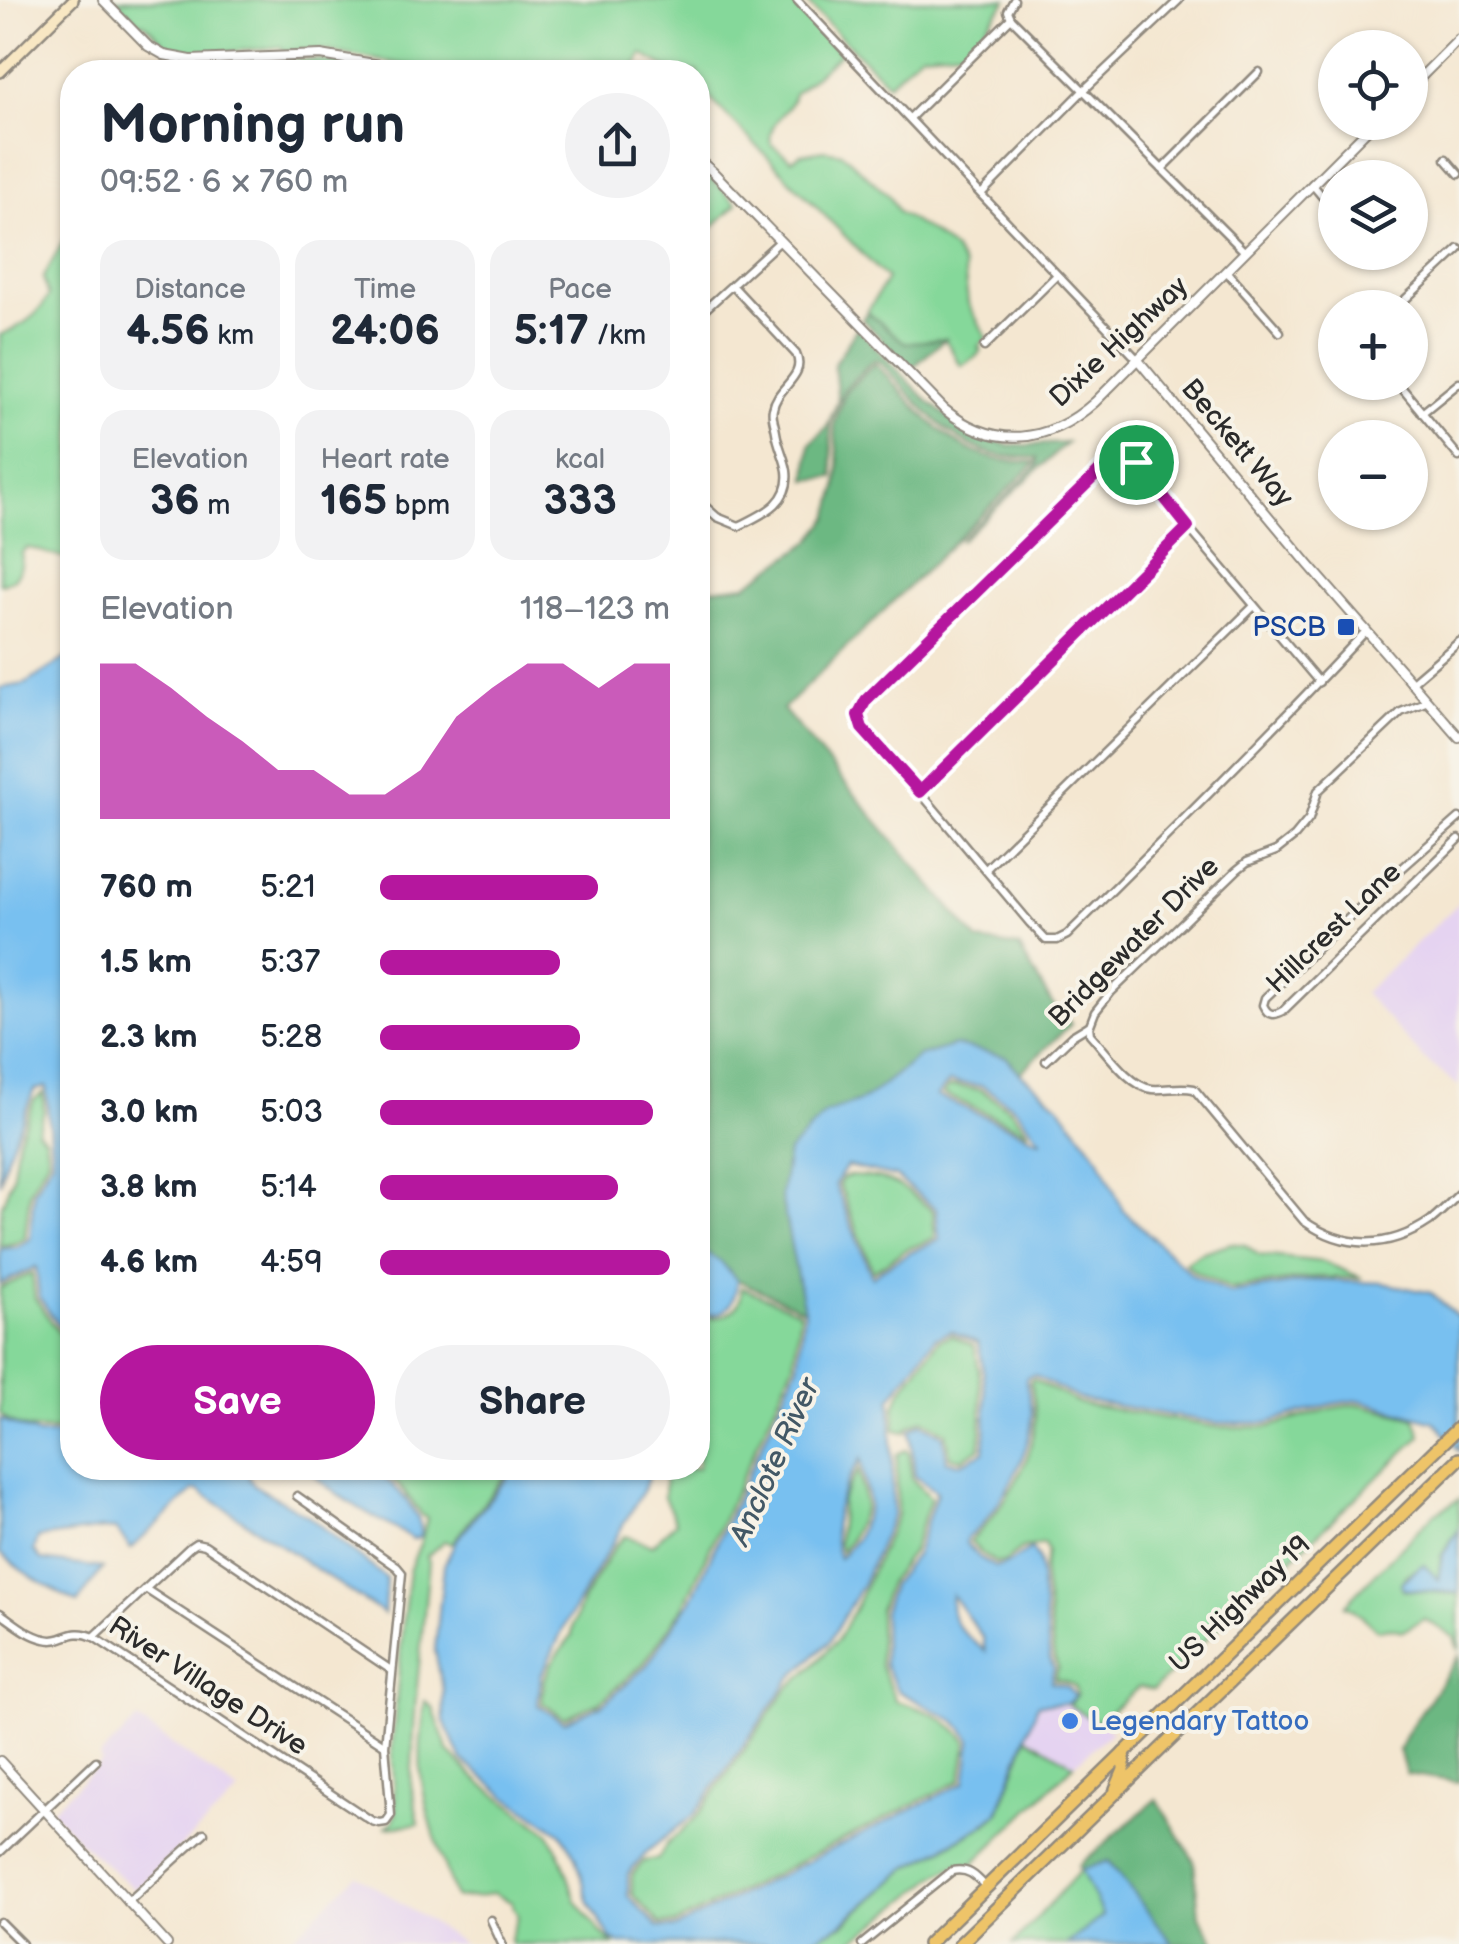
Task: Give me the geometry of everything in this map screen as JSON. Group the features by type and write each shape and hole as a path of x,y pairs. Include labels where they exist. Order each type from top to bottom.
{"highway":[{"name":"US Highway 19","path":"928,1944 1459,1427"},
{"name":"US Highway 19","path":"960,1944 1457,1461"},
{"path":"1115,1793 1124,1770 1124,1753"}],"main road":[{"path":"0,72 72,0"}],"street":[{"path":"102,0 148,46 164,55 191,60 321,55 350,60"},
{"path":"797,0 1138,360"},
{"path":"1014,0 1008,10 1012,18 1245,252"},
{"path":"982,193 1180,0"},
{"path":"910,118 1012,18"},
{"path":"1428,70 1459,40"},
{"path":"1162,169 1259,72"},
{"name":"Dixie Highway","path":"710,171 944,409 982,432 1035,436 1060,428 1079,416 1357,140"},
{"path":"1446,159 1459,174"},
{"path":"1312,184 1318,191"},
{"path":"710,305 780,241"},
{"path":"1415,290 1459,249"},
{"path":"1226,272 1280,332"},
{"path":"984,347 1056,274"},
{"path":"710,511 739,526 779,503 786,489 787,471 772,410 800,363 732,285"},
{"name":"Beckett Way","path":"1138,360 1459,737"},
{"path":"1422,413 1459,383"},
{"path":"1412,400 1459,457"},
{"path":"1319,682 1136,462 1123,456 1114,457 866,700 858,715 862,728 1046,940 1056,940 1067,935 1198,806 1319,682 1366,632"},
{"path":"920,792 1188,527"},
{"path":"986,869 1254,606"},
{"path":"1412,683 1459,642"},
{"name":"Bridgewater Drive","path":"1046,1061 1088,1026 1111,992 1236,870 1276,851 1294,836 1309,819 1318,791 1400,712 1428,701"},
{"name":"Hillcrest Lane","path":"1459,818 1266,998 1266,1011 1271,1015 1284,1010 1459,840"},
{"path":"1088,1026 1090,1034 1133,1081 1149,1089 1194,1088 1304,1222 1317,1230 1372,1244 1414,1230 1459,1194"},
{"path":"147,1590 385,1746 402,1573 298,1496"},
{"path":"94,1637 196,1544 205,1545 392,1670"},
{"name":"River Village Drive","path":"0,1613 47,1640 78,1632 94,1637 380,1823 391,1815 385,1746"},
{"path":"0,1760 166,1944"},
{"path":"0,1852 96,1761"},
{"path":"128,1902 204,1833"},
{"path":"862,1944 952,1871 972,1873 986,1887"},
{"path":"491,1920 502,1944"},
{"path":"0,1922 22,1944"}],"shaded area":[{"path":"1459,903 1459,1086 1424,1059 1364,993"},
{"path":"1039,1705 1069,1705 1112,1731 1074,1765 1027,1737"},
{"path":"138,1720 239,1792 135,1890 79,1841 51,1810 102,1762 99,1757"},
{"path":"357,1875 464,1944 285,1944"}],"green space":[{"path":"115,0 790,0 841,53 794,94 772,129 771,144 792,160 801,154 824,150 842,153 889,196 899,213 953,249 964,267 968,303 987,338 978,347 981,350 976,357 961,366 945,339 905,343 867,312 887,279 710,98 710,60 653,60 642,54 639,60 377,60 321,50 282,51 281,47 192,55 173,52"},
{"path":"804,0 1007,0 977,38 961,50 921,53 888,84"},
{"path":"710,177 737,204 710,230"},
{"path":"60,247 60,557 27,548 22,552 18,573 0,584 0,335 39,310 49,296 43,278"},
{"path":"867,312 905,343 945,339 911,369 862,319"},
{"path":"857,328 929,402 965,430 1010,446 1067,443 960,541 1038,465 1037,458 997,455 962,440 932,416 878,360 873,360 844,389 830,424 834,477 807,480 810,444 827,427 838,401 834,364"},
{"path":"875,363 929,420 961,445 997,459 1036,462 783,709 978,941 1019,947 1051,1002 1071,1024 1020,1073 1006,1057 884,1085 865,1099 826,1113 789,1152 781,1196 804,1310 737,1280 710,1255 710,588 746,585 810,542 829,518 839,467 834,425 846,391"},
{"path":"955,1086 981,1090 1011,1110 1029,1132 943,1094"},
{"path":"43,1093 44,1111 37,1131 45,1138 48,1159 30,1191 25,1238 0,1246 2,1205 12,1179 18,1139 34,1100"},
{"path":"849,1176 886,1180 912,1195 933,1211 935,1238 905,1250 873,1271 839,1184"},
{"path":"1231,1243 1245,1245 1259,1255 1324,1262 1362,1278 1316,1277 1231,1289 1185,1263 1200,1253"},
{"path":"32,1273 35,1298 60,1334 60,1429 24,1427 0,1413 0,1288"},
{"path":"741,1287 800,1312 794,1364 683,1607 644,1663 600,1702 564,1718 542,1703 544,1680 572,1636 582,1601 615,1546 625,1536 652,1545 676,1522 664,1497 665,1480 710,1480 710,1318 729,1313 741,1296"},
{"path":"951,1335 974,1346 980,1383 980,1448 961,1459 950,1457 946,1432 922,1419 906,1432 895,1430 895,1407 900,1393 939,1340"},
{"path":"1033,1379 1078,1403 1216,1427 1268,1427 1358,1404 1415,1418 1421,1436 1153,1690 1139,1687 1097,1722 1069,1705 1076,1691 1067,1682 1055,1679 1058,1667 1043,1569 1047,1552 1044,1543 1021,1549 1004,1562 996,1563 970,1541 994,1515 1024,1465 1034,1429 1030,1381"},
{"path":"906,1450 912,1479 931,1498 912,1552 890,1581 879,1610 880,1665 896,1701 935,1715 967,1742 961,1780 675,1924 660,1924 632,1894 632,1875 644,1861 658,1859 666,1845 697,1817 787,1689 838,1639 897,1515 897,1454"},
{"path":"859,1469 865,1506 841,1551 838,1543 842,1499"},
{"path":"394,1480 502,1480 452,1543 444,1541 427,1556 411,1784 419,1824 385,1827 396,1814 392,1749 409,1571 427,1518"},
{"path":"1459,1499 1459,1528 1441,1556 1438,1581 1425,1565 1406,1575 1401,1583 1403,1590 1459,1594 1459,1651 1454,1637 1424,1619 1403,1631 1378,1630 1345,1605 1433,1515"},
{"path":"1459,1655 1459,1782 1406,1774 1399,1750 1406,1734"},
{"path":"425,1701 433,1708 448,1751 480,1783 548,1832 576,1901 614,1944 511,1944 518,1916 511,1902 493,1893 455,1898 422,1782 420,1752"},
{"path":"1027,1737 1074,1765 971,1866 956,1865 936,1876 847,1944 803,1944 844,1924 907,1869 984,1826 999,1813"},
{"path":"1157,1799 1194,1861 1199,1916 1216,1944 1172,1944 1109,1861 1081,1870 1078,1866"},
{"path":"1081,1870 1103,1916 1067,1944 1013,1944"}],"water":[{"path":"60,662 60,1327 39,1297 36,1267 0,1284 0,1249 17,1247 30,1239 34,1191 52,1160 46,1087 34,1090 0,1183 0,688 25,684"},
{"name":"Anclote River","path":"955,1045 1006,1057 1059,1105 1100,1159 1123,1210 1192,1275 1230,1293 1315,1280 1383,1283 1431,1293 1459,1318 1459,1451 1435,1422 1359,1400 1267,1423 1217,1423 1079,1399 1034,1375 1027,1377 1031,1428 1020,1463 1001,1499 966,1543 995,1567 1032,1549 1038,1558 1054,1668 1051,1682 1067,1686 1075,1696 1068,1703 1038,1704 998,1812 983,1825 907,1868 841,1924 817,1937 794,1944 620,1944 611,1939 589,1903 576,1856 561,1833 462,1760 444,1722 435,1650 444,1565 455,1542 505,1480 647,1480 568,1619 541,1676 538,1705 564,1722 602,1705 647,1665 691,1600 798,1365 804,1310 781,1196 788,1152 826,1113 865,1099 919,1056","holes":["949,1082 982,1086 1014,1107 1042,1141 937,1096","847,1166 896,1177 936,1209 939,1240 896,1260 872,1277 835,1184","951,1331 978,1343 986,1397 984,1452 961,1463 947,1461 943,1435 921,1423 910,1430 915,1476 937,1492 916,1554 893,1583 883,1611 884,1665 898,1691 957,1722 971,1740 965,1782 675,1928 658,1927 628,1896 628,1874 649,1850 694,1815 791,1678 829,1642 863,1583 893,1514 891,1398 935,1338","861,1459 869,1506 856,1539 839,1558 835,1519 842,1494","952,1595 983,1638 985,1651 959,1628 951,1605"]},
{"path":"710,1255 737,1280 731,1303 710,1315"},
{"path":"0,1419 39,1435 60,1434 60,1480 250,1480 308,1516 386,1578 384,1614 198,1490 131,1549 116,1530 38,1538 34,1551 41,1560 103,1568 77,1603 0,1553"},
{"path":"319,1480 386,1480 413,1510 421,1536 413,1539"},
{"path":"1459,1529 1459,1593 1404,1589 1401,1583 1421,1566 1425,1565 1438,1580 1442,1556"},
{"path":"1108,1861 1173,1944 1067,1944 1103,1916 1081,1870"}],"place":[{"name":"PSCB","path":"1346,627"},
{"name":"Legendary Tattoo","path":"1070,1721"}],"route":[{"path":"1114,457 1136,462 1188,527 920,792 862,728 858,715 866,700 1114,457"}]}
